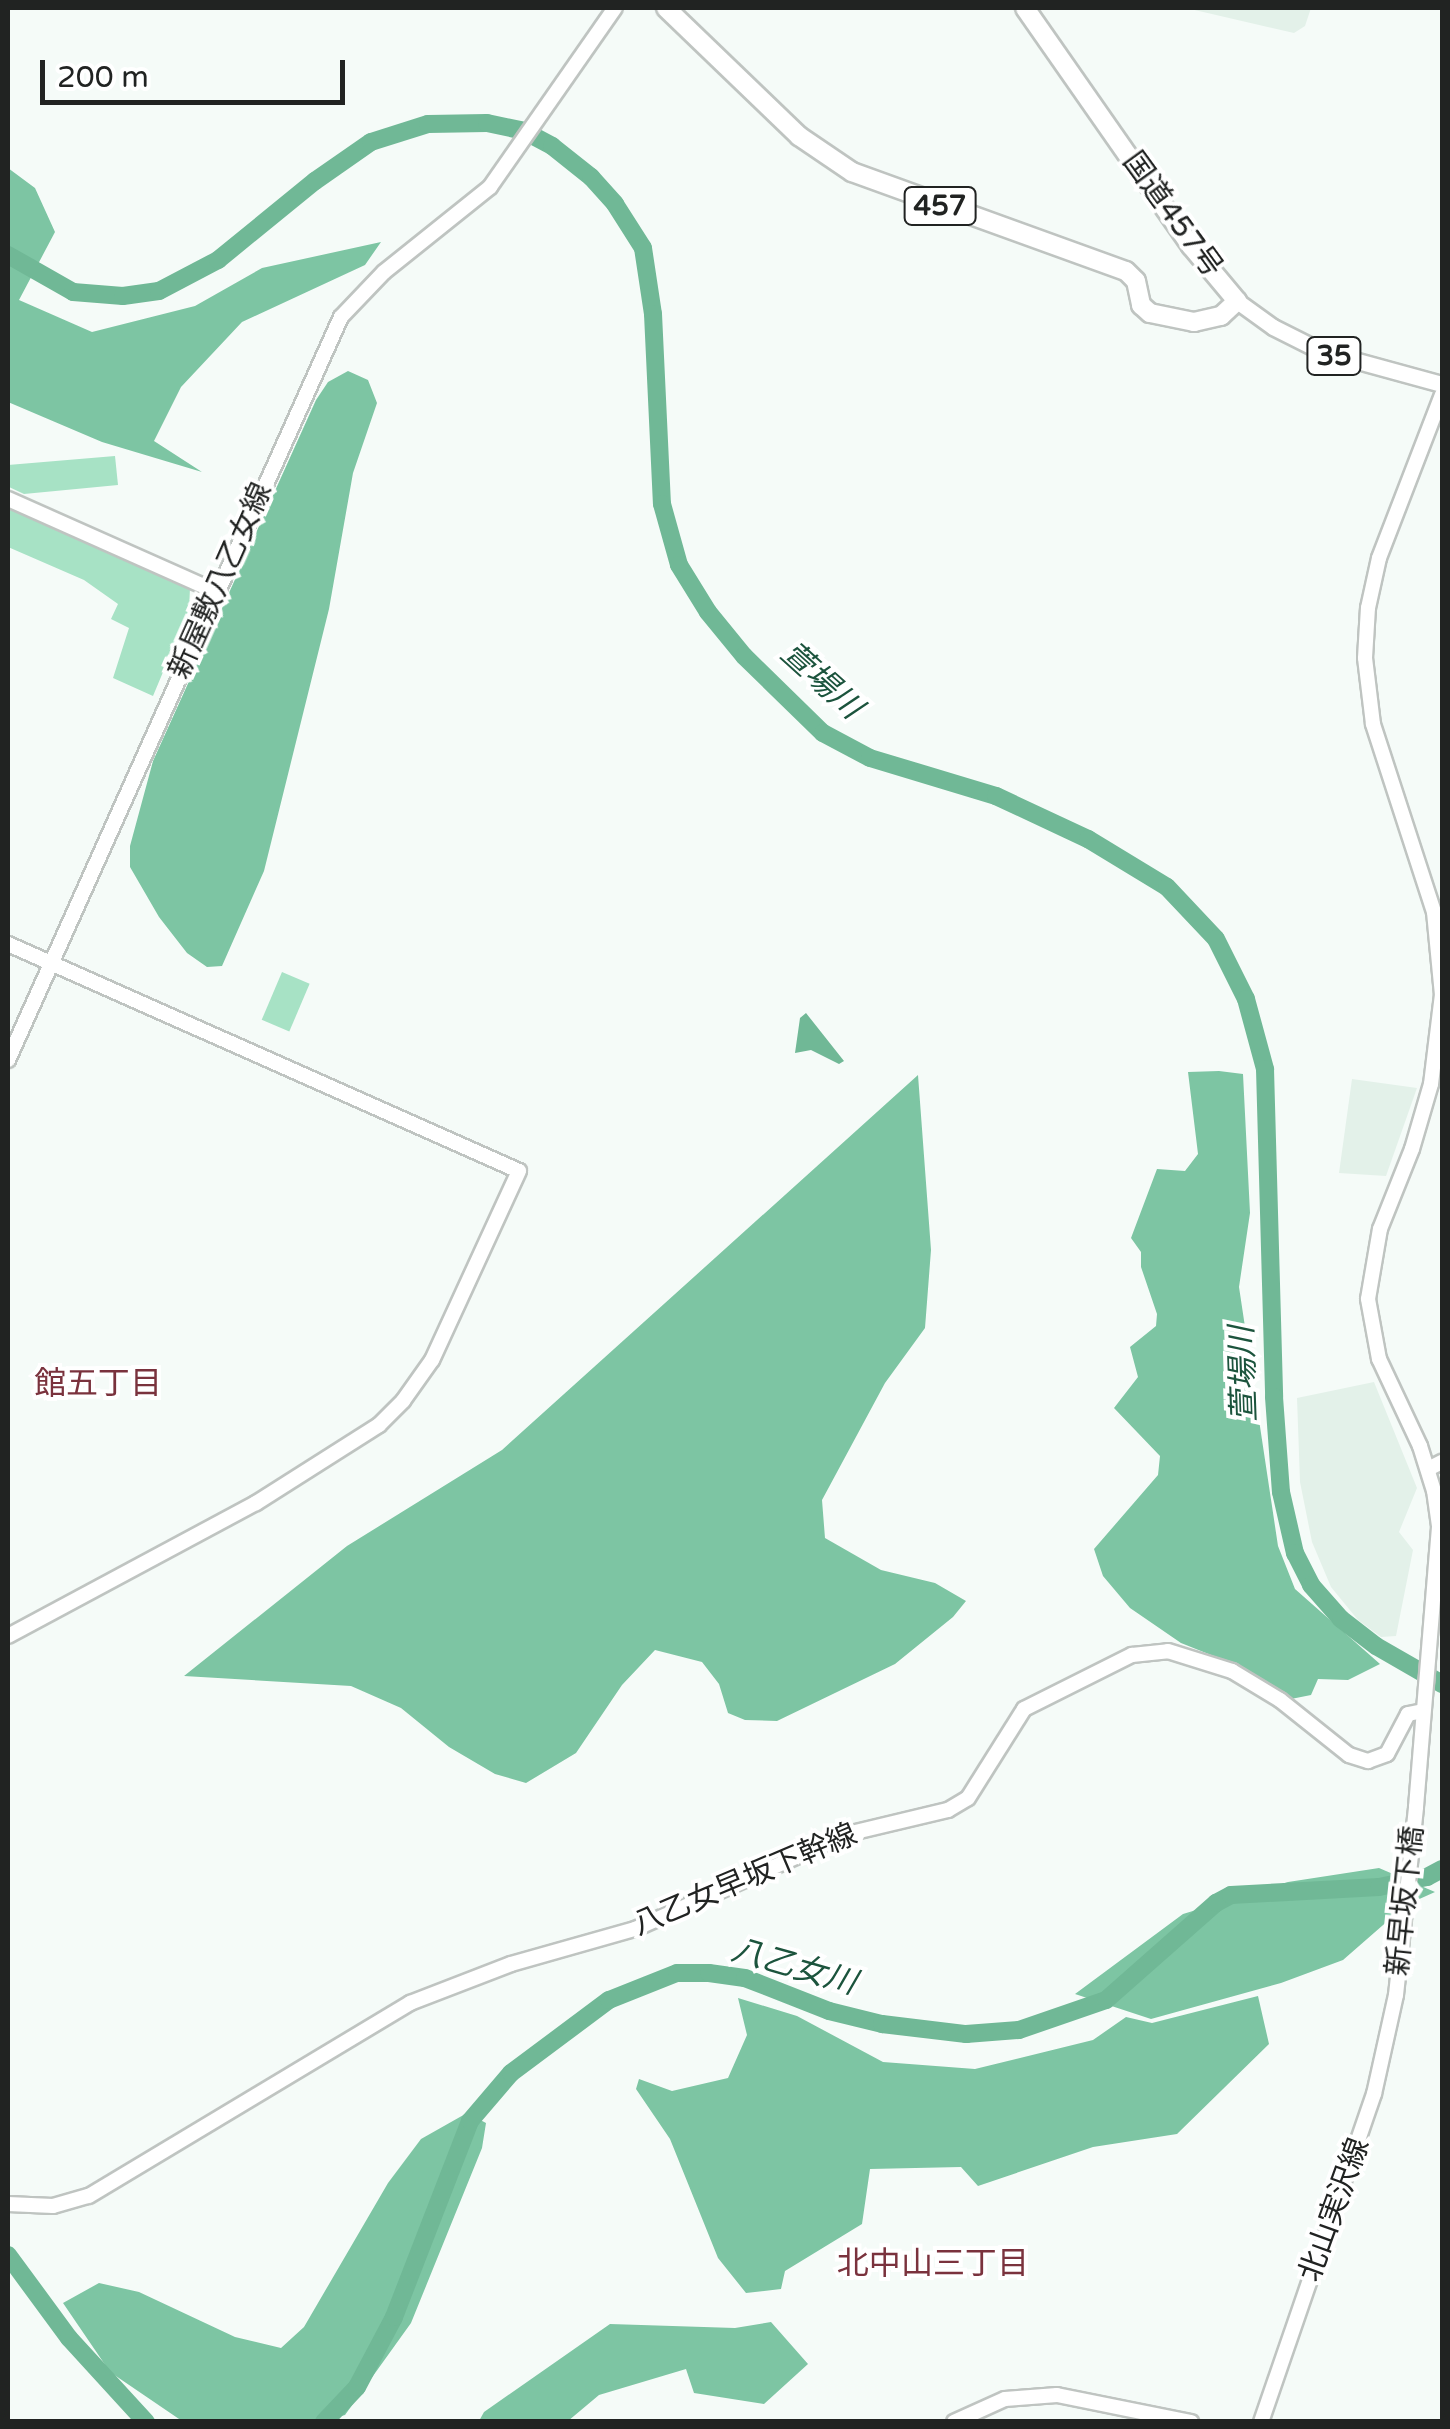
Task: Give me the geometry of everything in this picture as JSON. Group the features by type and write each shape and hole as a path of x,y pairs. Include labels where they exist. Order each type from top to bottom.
{"highway":[{"name":"国道457号","path":"666,8 798,136 867,180 1126,271 1136,281 1142,305 1150,313 1202,322 1221,316 1237,300 1172,220 1026,8"}],"main road":[{"name":"35","path":"1237,300 1273,327 1321,351 1442,384"}],"street":[{"name":"新屋敷八乙女線","path":"8,1060 342,317 384,272 478,199 512,160 615,8"},
{"path":"1442,395 1379,558 1368,608 1365,658 1373,724 1428,886 1440,962 1440,1030 1431,1084 1412,1149 1380,1229 1368,1299 1379,1358 1428,1469 1442,1462"},
{"path":"8,499 216,592"},
{"path":"8,944 519,1171 432,1360 403,1401 379,1425 256,1503 8,1636"},
{"name":"新早坂下橋","path":"1396,1995 1439,1526 1428,1469"},
{"name":"八乙女早坂下幹線","path":"8,2204 53,2206 88,2196 410,2003 542,1954 634,1929 847,1834 948,1810 968,1798 1024,1709 1132,1656 1168,1651 1232,1671 1280,1700 1349,1756 1368,1761 1387,1754 1408,1714 1424,1707"},
{"name":"北山実沢線","path":"1262,2422 1356,2157 1396,1995"},
{"path":"954,2422 1004,2399 1057,2394 1191,2422"}],"shaded area":[{"path":"1186,8 1311,8 1305,26 1294,33"},
{"path":"8,168 35,188 55,232 19,300 92,332 195,306 262,268 381,242 365,265 242,322 181,387 154,441 202,472 102,442 8,402"},
{"path":"348,371 368,380 377,403 353,473 329,609 264,871 222,966 207,967 187,953 159,917 130,867 130,846 153,761 316,400 328,382"},
{"path":"115,456 118,485 24,494 9,487 8,465"},
{"path":"8,505 190,588 189,610 153,696 113,678 129,628 111,619 118,604 84,580 8,547"},
{"path":"282,972 310,984 289,1032 262,1020"},
{"path":"806,1013 844,1061 839,1064 811,1050 795,1053 800,1018"},
{"path":"1188,1072 1243,1074 1250,1213 1239,1287 1278,1546 1295,1589 1380,1664 1348,1680 1318,1679 1311,1695 1291,1699 1246,1669 1181,1643 1130,1608 1103,1576 1094,1549 1158,1475 1160,1456 1114,1408 1138,1377 1130,1347 1156,1326 1157,1314 1141,1267 1141,1252 1131,1238 1157,1169 1185,1171 1198,1154"},
{"path":"918,1075 931,1250 925,1328 885,1383 822,1500 825,1538 881,1570 935,1583 966,1601 953,1617 895,1664 777,1721 745,1720 728,1713 719,1684 702,1662 655,1650 622,1685 576,1753 526,1783 495,1774 449,1747 401,1708 351,1686 184,1676 347,1546 502,1450"},
{"path":"1352,1079 1417,1088 1386,1176 1339,1173"},
{"path":"1374,1382 1417,1488 1399,1532 1413,1550 1396,1636 1381,1637 1358,1620 1331,1587 1312,1542 1300,1482 1297,1398"},
{"path":"1379,1868 1435,1892 1406,1905 1343,1960 1281,1983 1151,2019 1075,1994 1183,1914 1288,1882"},
{"path":"1258,1996 1269,2044 1177,2134 1093,2147 978,2186 961,2167 870,2169 862,2224 785,2271 781,2289 746,2293 718,2258 670,2139 636,2089 639,2079 672,2091 728,2078 747,2035 738,1998 797,2016 883,2062 975,2069 1093,2040 1126,2017 1152,2023"},
{"path":"467,2113 486,2123 482,2148 411,2323 345,2415 322,2422 182,2421 110,2372 63,2303 99,2283 139,2292 235,2337 281,2348 304,2327 388,2183 421,2139"},
{"path":"771,2322 808,2364 764,2404 694,2393 686,2369 599,2395 568,2421 479,2421 484,2412 610,2324 735,2328"}],"waterway":[{"name":"萱場川","path":"8,255 73,292 123,296 159,291 218,260 315,181 371,142 428,124 487,123 524,131 552,146 591,177 615,204 643,248 653,314 662,504 679,565 708,612 744,656 823,733 870,758 996,796 1088,839 1167,887 1216,939 1246,999 1265,1069 1274,1397 1281,1492 1295,1553 1311,1585 1341,1619 1376,1646 1442,1684"},
{"name":"八乙女川","path":"324,2422 357,2387 394,2317 470,2121 511,2073 609,2000 677,1973 709,1973 745,1978 829,2011 882,2024 966,2034 1019,2030 1106,2000 1216,1903 1231,1895 1379,1887 1427,1877 1442,1869"},
{"name":"八乙女川","path":"8,2255 69,2338 146,2422"}],"district":[{"name":"館五丁目","path":"98,1384"},
{"name":"北中山三丁目","path":"933,2264"}]}
